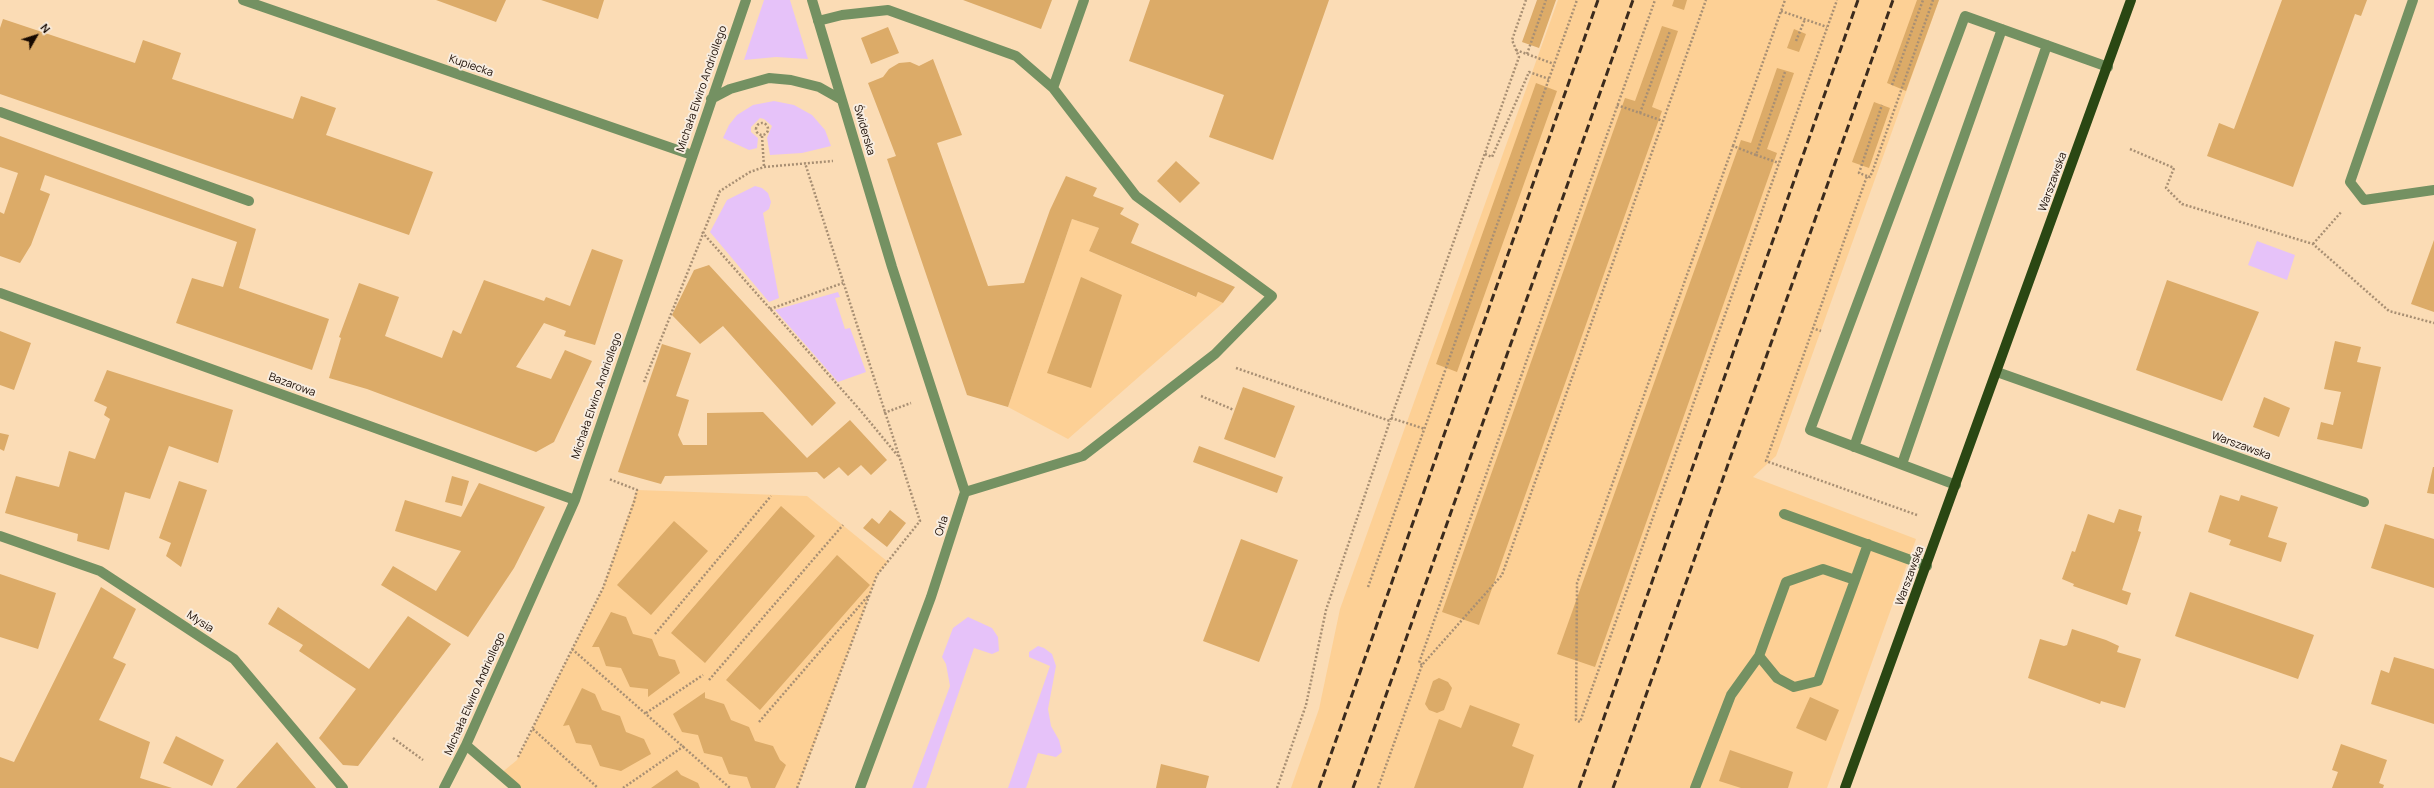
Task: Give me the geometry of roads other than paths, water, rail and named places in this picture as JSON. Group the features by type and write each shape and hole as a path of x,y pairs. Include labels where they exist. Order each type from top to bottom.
{"main road":[{"name":"Warszawska","path":"1845,788 1927,566 2131,0"}],"street":[{"name":"Kupiecka","path":"243,0 692,155"},
{"name":"Michała Elwiro Andriollego","path":"444,788 466,745 575,500 746,0"},
{"name":"Świderska","path":"812,0 892,268 965,492"},
{"path":"1053,88 1084,0"},
{"path":"2414,0 2350,182 2364,200 2434,190"},
{"path":"818,20 842,15 888,10 1016,56 1053,88 1136,196 1272,296 1215,354 1083,456 965,492"},
{"path":"1956,485 1810,430 1965,16 2108,67"},
{"path":"1854,447 2002,29"},
{"path":"1902,464 2047,45"},
{"path":"711,99 730,89 769,78 791,80 819,87 842,100"},
{"path":"0,112 249,201"},
{"name":"Bazarowa","path":"0,293 575,500"},
{"name":"Warszawska","path":"1997,372 2364,502"},
{"name":"Orla","path":"860,788 931,597 965,492"},
{"path":"1784,514 1927,566"},
{"name":"Mysia","path":"0,536 100,571 234,659 343,788"},
{"path":"1759,656 1777,678 1794,688 1818,681 1868,544"},
{"path":"1694,788 1731,695 1759,656 1786,582 1822,568 1855,580"},
{"path":"466,745 516,788"}],"railway":[{"path":"1319,788 1598,0"},
{"path":"1353,788 1633,0"},
{"path":"1579,788 1858,0"},
{"path":"1613,788 1893,0"}]}
